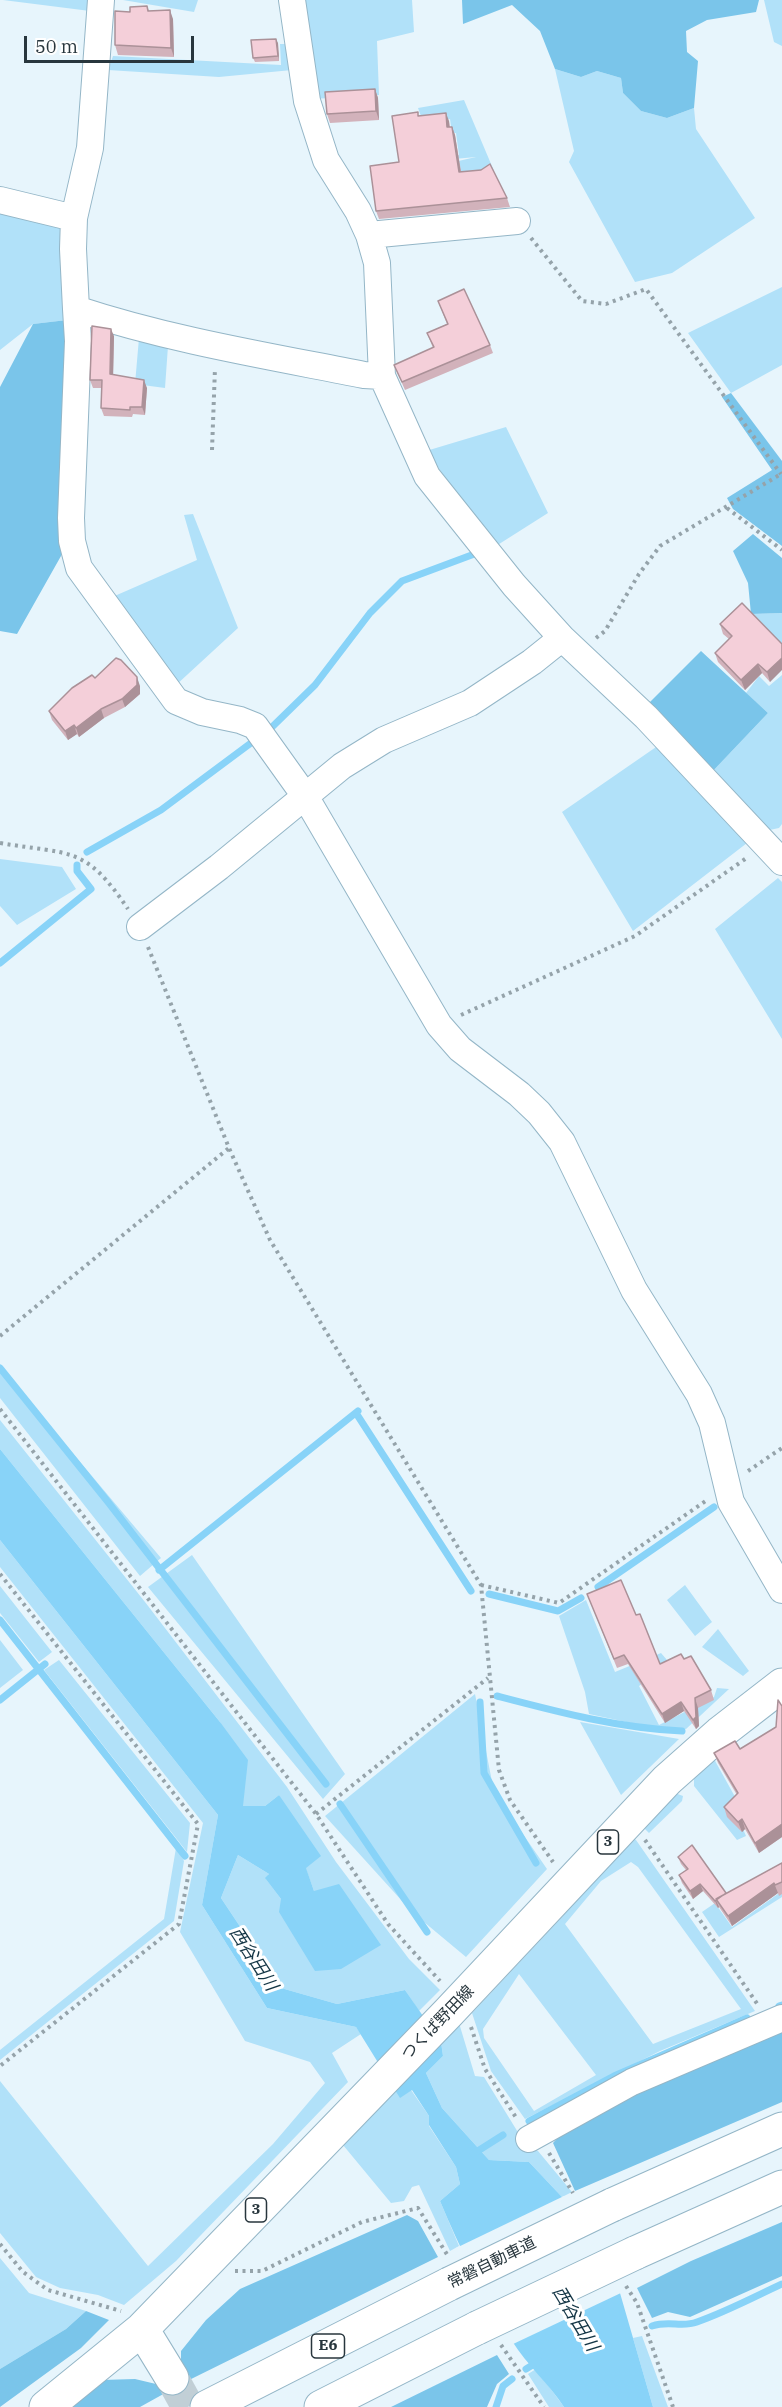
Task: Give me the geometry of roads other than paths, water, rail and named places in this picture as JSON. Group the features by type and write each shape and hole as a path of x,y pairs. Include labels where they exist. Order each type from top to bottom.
{"main road":[{"name":"つくば野田線","path":"46,2407 142,2329 453,2007 630,1818 720,1733 782,1685"},
{"name":"常磐自動車道","path":"207,2407 449,2284 612,2205 782,2129"},
{"path":"321,2407 477,2328 782,2187"},
{"path":"142,2329 172,2378"}],"street":[{"path":"101,0 90,148 74,218 78,341 71,518 74,557 79,568 176,701 202,712 240,720 255,726 305,796 439,1025 460,1048 519,1094 539,1113 562,1143 634,1290 699,1394 712,1423 731,1502 782,1590"},
{"path":"292,0 307,101 326,160 358,211 369,235 377,263 382,376 427,476 514,585 569,645 646,717 775,849"},
{"path":"0,200 74,218"},
{"path":"369,235 517,221"},
{"path":"76,309 114,321 217,346 364,375 382,376"},
{"path":"140,927 342,766 384,740 470,703 532,662 569,645"},
{"path":"529,2139 632,2082 776,2020"}],"water":[{"name":"西谷田川","path":"0,1449 220,1722 248,1760 243,1806 265,1806 279,1795 321,1856 306,1868 314,1891 339,1884 381,1945 341,1969 315,1971 279,1912 281,1899 265,1878 269,1874 238,1855 221,1898 281,1988 337,2004 405,1990 441,2042 443,2056 426,2073 442,2108 489,2160 529,2162 562,2197 620,2293 653,2407 564,2407 512,2341 464,2255 440,2201 460,2184 456,2167 429,2125 429,2116 412,2090 400,2098 356,2027 267,2008 202,1905 218,1815 0,1540"}],"waterway":[{"path":"271,728 315,685 370,613 402,581 477,553"},
{"path":"87,852 161,810 255,740"},
{"path":"0,963 91,889 77,871 77,865"},
{"path":"0,1368 108,1502 326,1784"},
{"path":"159,1570 358,1411"},
{"path":"356,1413 471,1591"},
{"path":"598,1587 714,1507"},
{"path":"489,1594 558,1611 581,1598"},
{"path":"0,1620 185,1856"},
{"path":"0,1700 45,1664"},
{"path":"497,1696 611,1723 682,1731"},
{"path":"480,1702 484,1773 536,1863"},
{"path":"340,1804 427,1932"},
{"path":"529,2121 614,2076 747,2018"},
{"path":"473,2154 503,2135"},
{"path":"652,2326 697,2322 782,2284"},
{"path":"526,2369 539,2361"},
{"path":"496,2407 503,2386 512,2379"}],"tunnel":[{"path":"172,2378 188,2407"}]}
